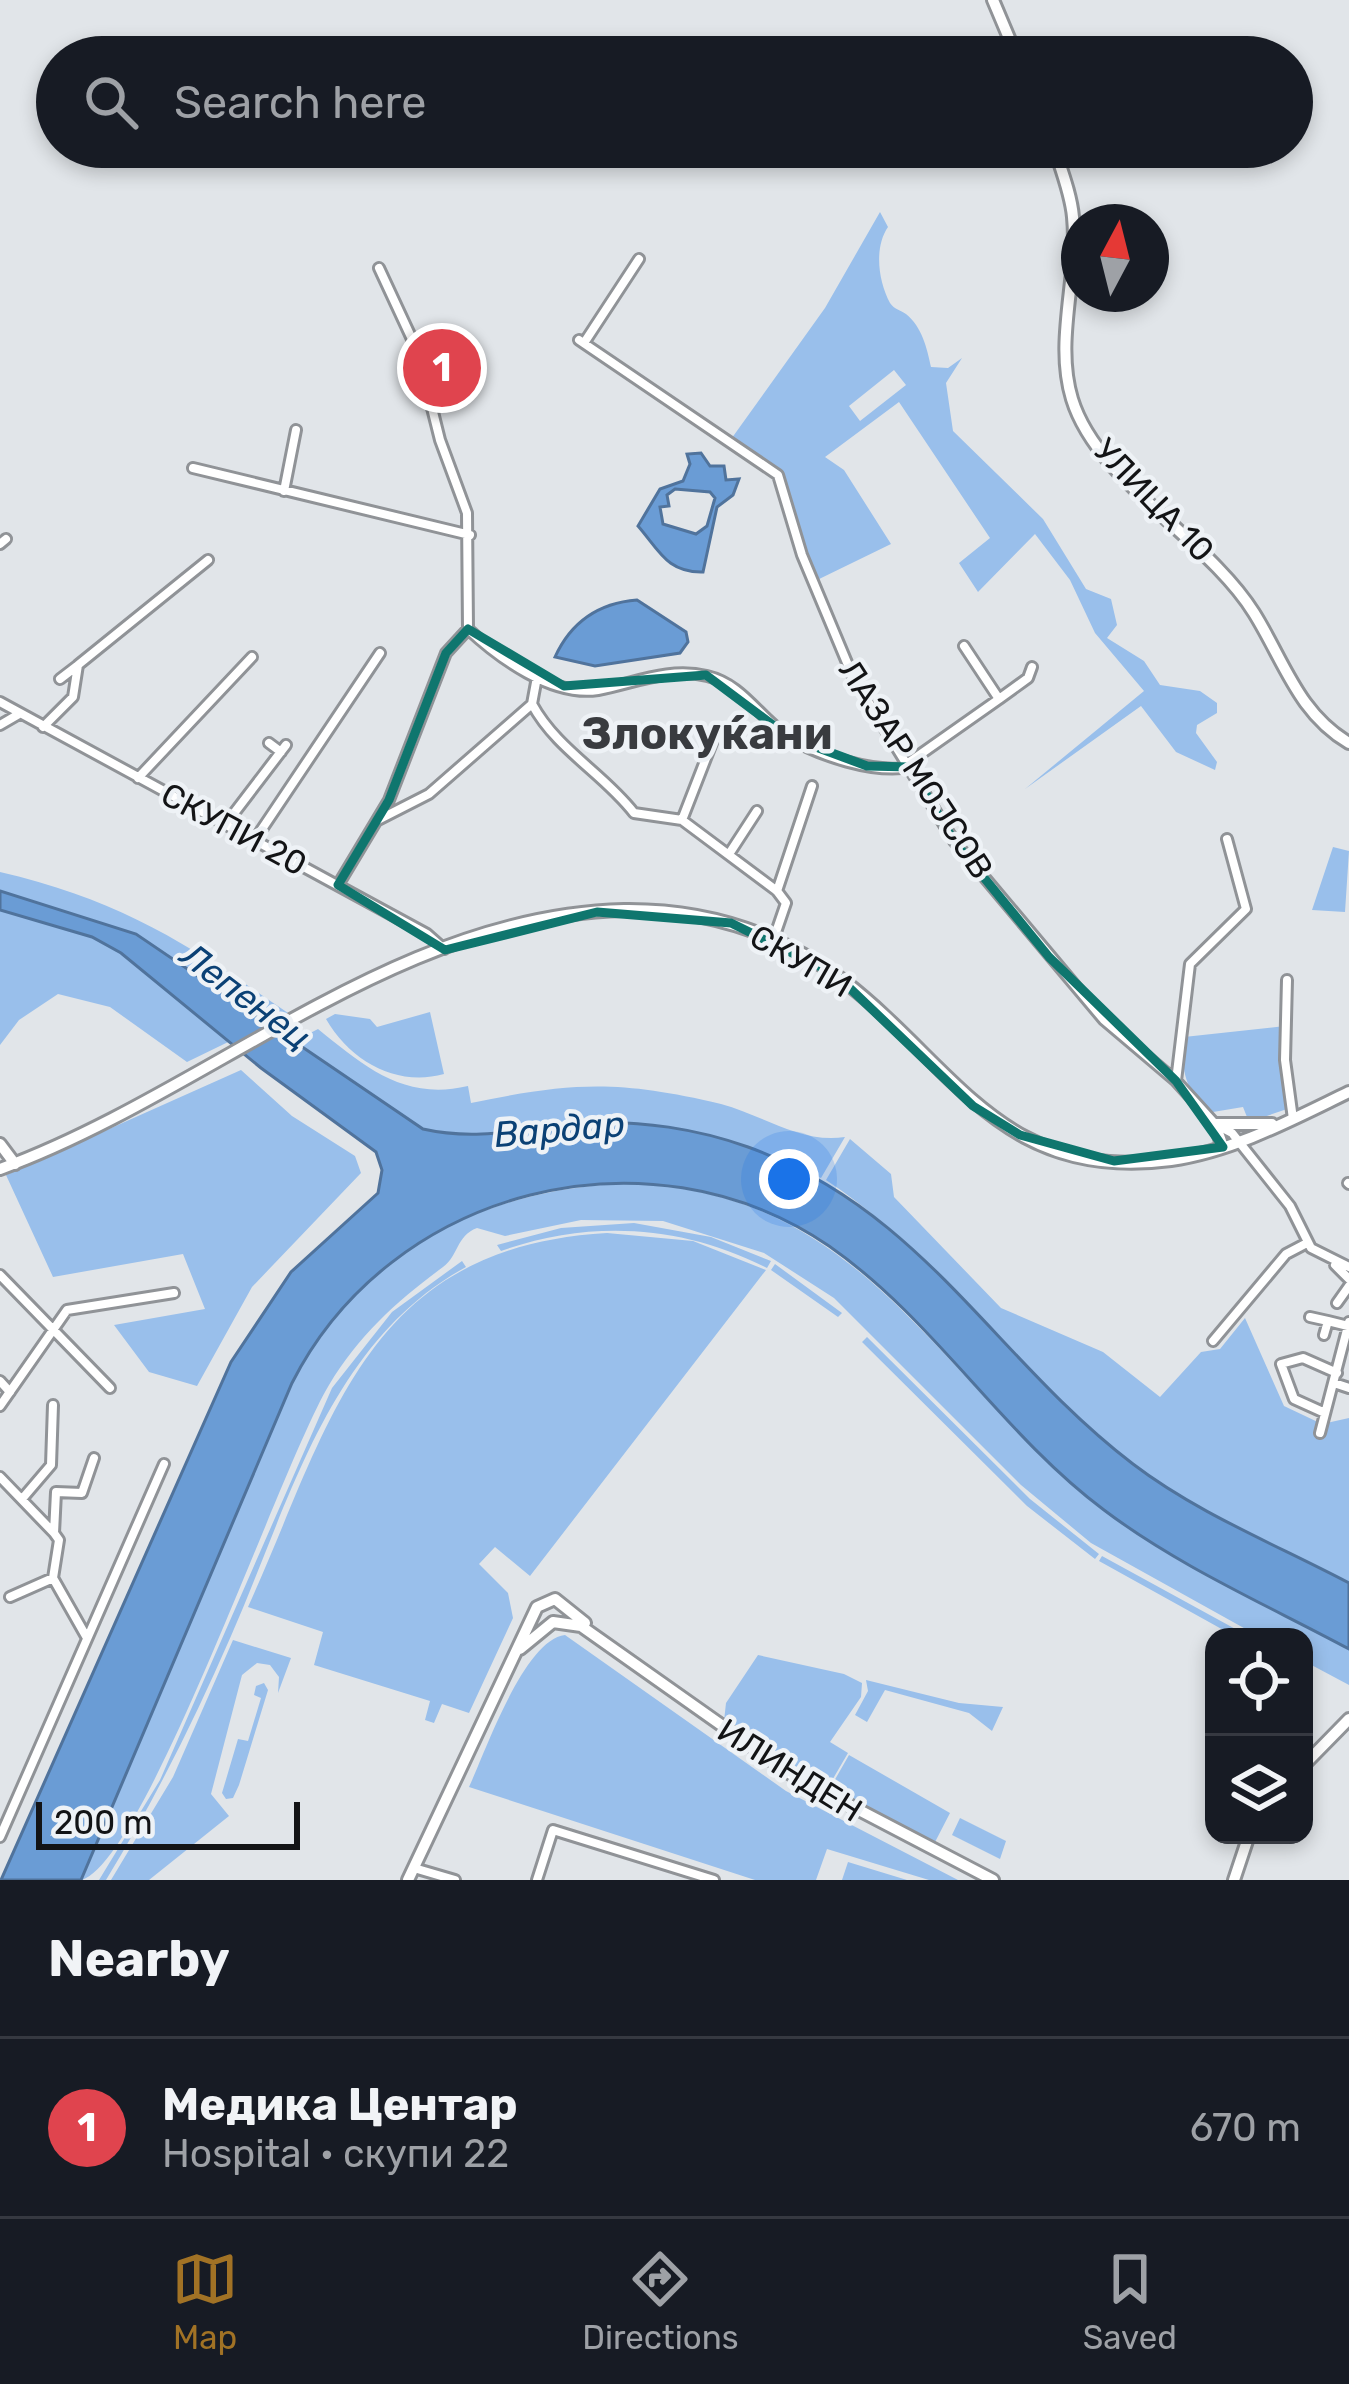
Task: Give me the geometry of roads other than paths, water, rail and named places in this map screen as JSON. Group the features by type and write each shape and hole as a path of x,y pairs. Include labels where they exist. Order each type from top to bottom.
{"street":[{"path":"993,0 1008,36"},
{"name":"УЛИЦА 10","path":"1060,168 1073,216 1066,364 1079,417 1120,470 1228,578 1255,614 1309,710 1349,742"},
{"name":"ЛАЗАР МОЈСОВ","path":"639,259 581,341 778,475 802,555 841,652 954,841 1073,987 1238,1142 1290,1206 1307,1243"},
{"path":"338,885 405,764 446,652 468,628 470,535 418,352 379,268"},
{"path":"284,491 296,430"},
{"path":"193,468 470,535"},
{"path":"60,680 208,560"},
{"path":"468,628 492,651 537,677 593,690 652,676 706,675 737,690 801,742 867,766 909,765 1028,678 1032,667"},
{"path":"964,646 999,699"},
{"path":"254,841 380,653"},
{"path":"138,778 252,657"},
{"path":"43,727 73,697 78,665"},
{"path":"377,821 429,794 532,704 537,677"},
{"name":"СКУПИ 20","path":"0,702 338,885 445,950"},
{"path":"532,704 581,765 613,785 634,813 682,820 731,851 777,891 786,908 774,938"},
{"path":"0,725 19,714"},
{"path":"225,825 283,748 269,743"},
{"path":"682,820 712,743"},
{"path":"777,891 812,786"},
{"path":"731,851 757,811"},
{"path":"1176,1081 1190,964 1246,909 1227,839"},
{"name":"СКУПИ","path":"0,1169 218,1066 295,1021 445,950 540,922 623,910 712,917 774,938 848,985 963,1097 1020,1135 1072,1154 1114,1161 1174,1159 1238,1142 1349,1093"},
{"path":"1223,1147 1215,1124 1245,1127 1290,1120 1287,980"},
{"path":"0,1144 15,1164"},
{"path":"1214,1341 1286,1254 1307,1243 1349,1282 1337,1303"},
{"path":"1329,1261 1349,1264"},
{"path":"0,1275 110,1388"},
{"path":"0,1406 67,1310 174,1293"},
{"path":"1310,1317 1349,1324 1321,1432"},
{"path":"1324,1335 1328,1321"},
{"path":"1325,1414 1294,1399 1281,1364 1303,1358 1349,1388"},
{"path":"0,1381 10,1392"},
{"path":"22,1499 51,1465 53,1405"},
{"path":"54,1533 56,1492 82,1493 94,1458"},
{"path":"0,1838 164,1464"},
{"path":"0,1477 59,1540 53,1578 87,1638"},
{"path":"10,1597 53,1578"},
{"name":"ИЛИНДЕН","path":"520,1649 538,1607 549,1598 792,1775 993,1880"},
{"name":"ИЛИНДЕН","path":"520,1649 558,1621 600,1638"},
{"path":"408,1880 520,1649"},
{"path":"1313,1756 1349,1718"},
{"path":"537,1880 553,1830 714,1880"},
{"path":"1234,1880 1246,1844"},
{"path":"414,1868 455,1880"}],"water":[{"path":"701,453 710,466 724,466 726,480 739,479 733,495 717,507 703,572 672,564 638,526 660,489 683,481 690,464 687,454","holes":["675,489 710,492 715,498 707,526 696,534 663,524 660,507 669,506 667,495"]},
{"path":"637,600 686,632 688,642 680,653 595,666 555,657 588,616 610,605"},
{"name":"Вардар","path":"0,891 136,934 423,1129 485,1134 586,1123 648,1125 729,1141 809,1174 910,1247 1084,1423 1133,1464 1210,1513 1349,1583 1349,1649 1192,1567 1104,1510 1033,1447 902,1307 829,1246 758,1208 683,1188 605,1184 529,1195 457,1222 392,1262 336,1316 292,1383 81,1880 1,1880 231,1362 291,1272 378,1193 382,1170 376,1152 261,1068 121,953 92,937 0,910"}],"place":[{"name":"Медика Центар","path":"442,368"}],"district":[{"name":"Злокуќани","path":"707,733"}],"water label":[{"name":"Лепенец","path":"246,996"}]}
